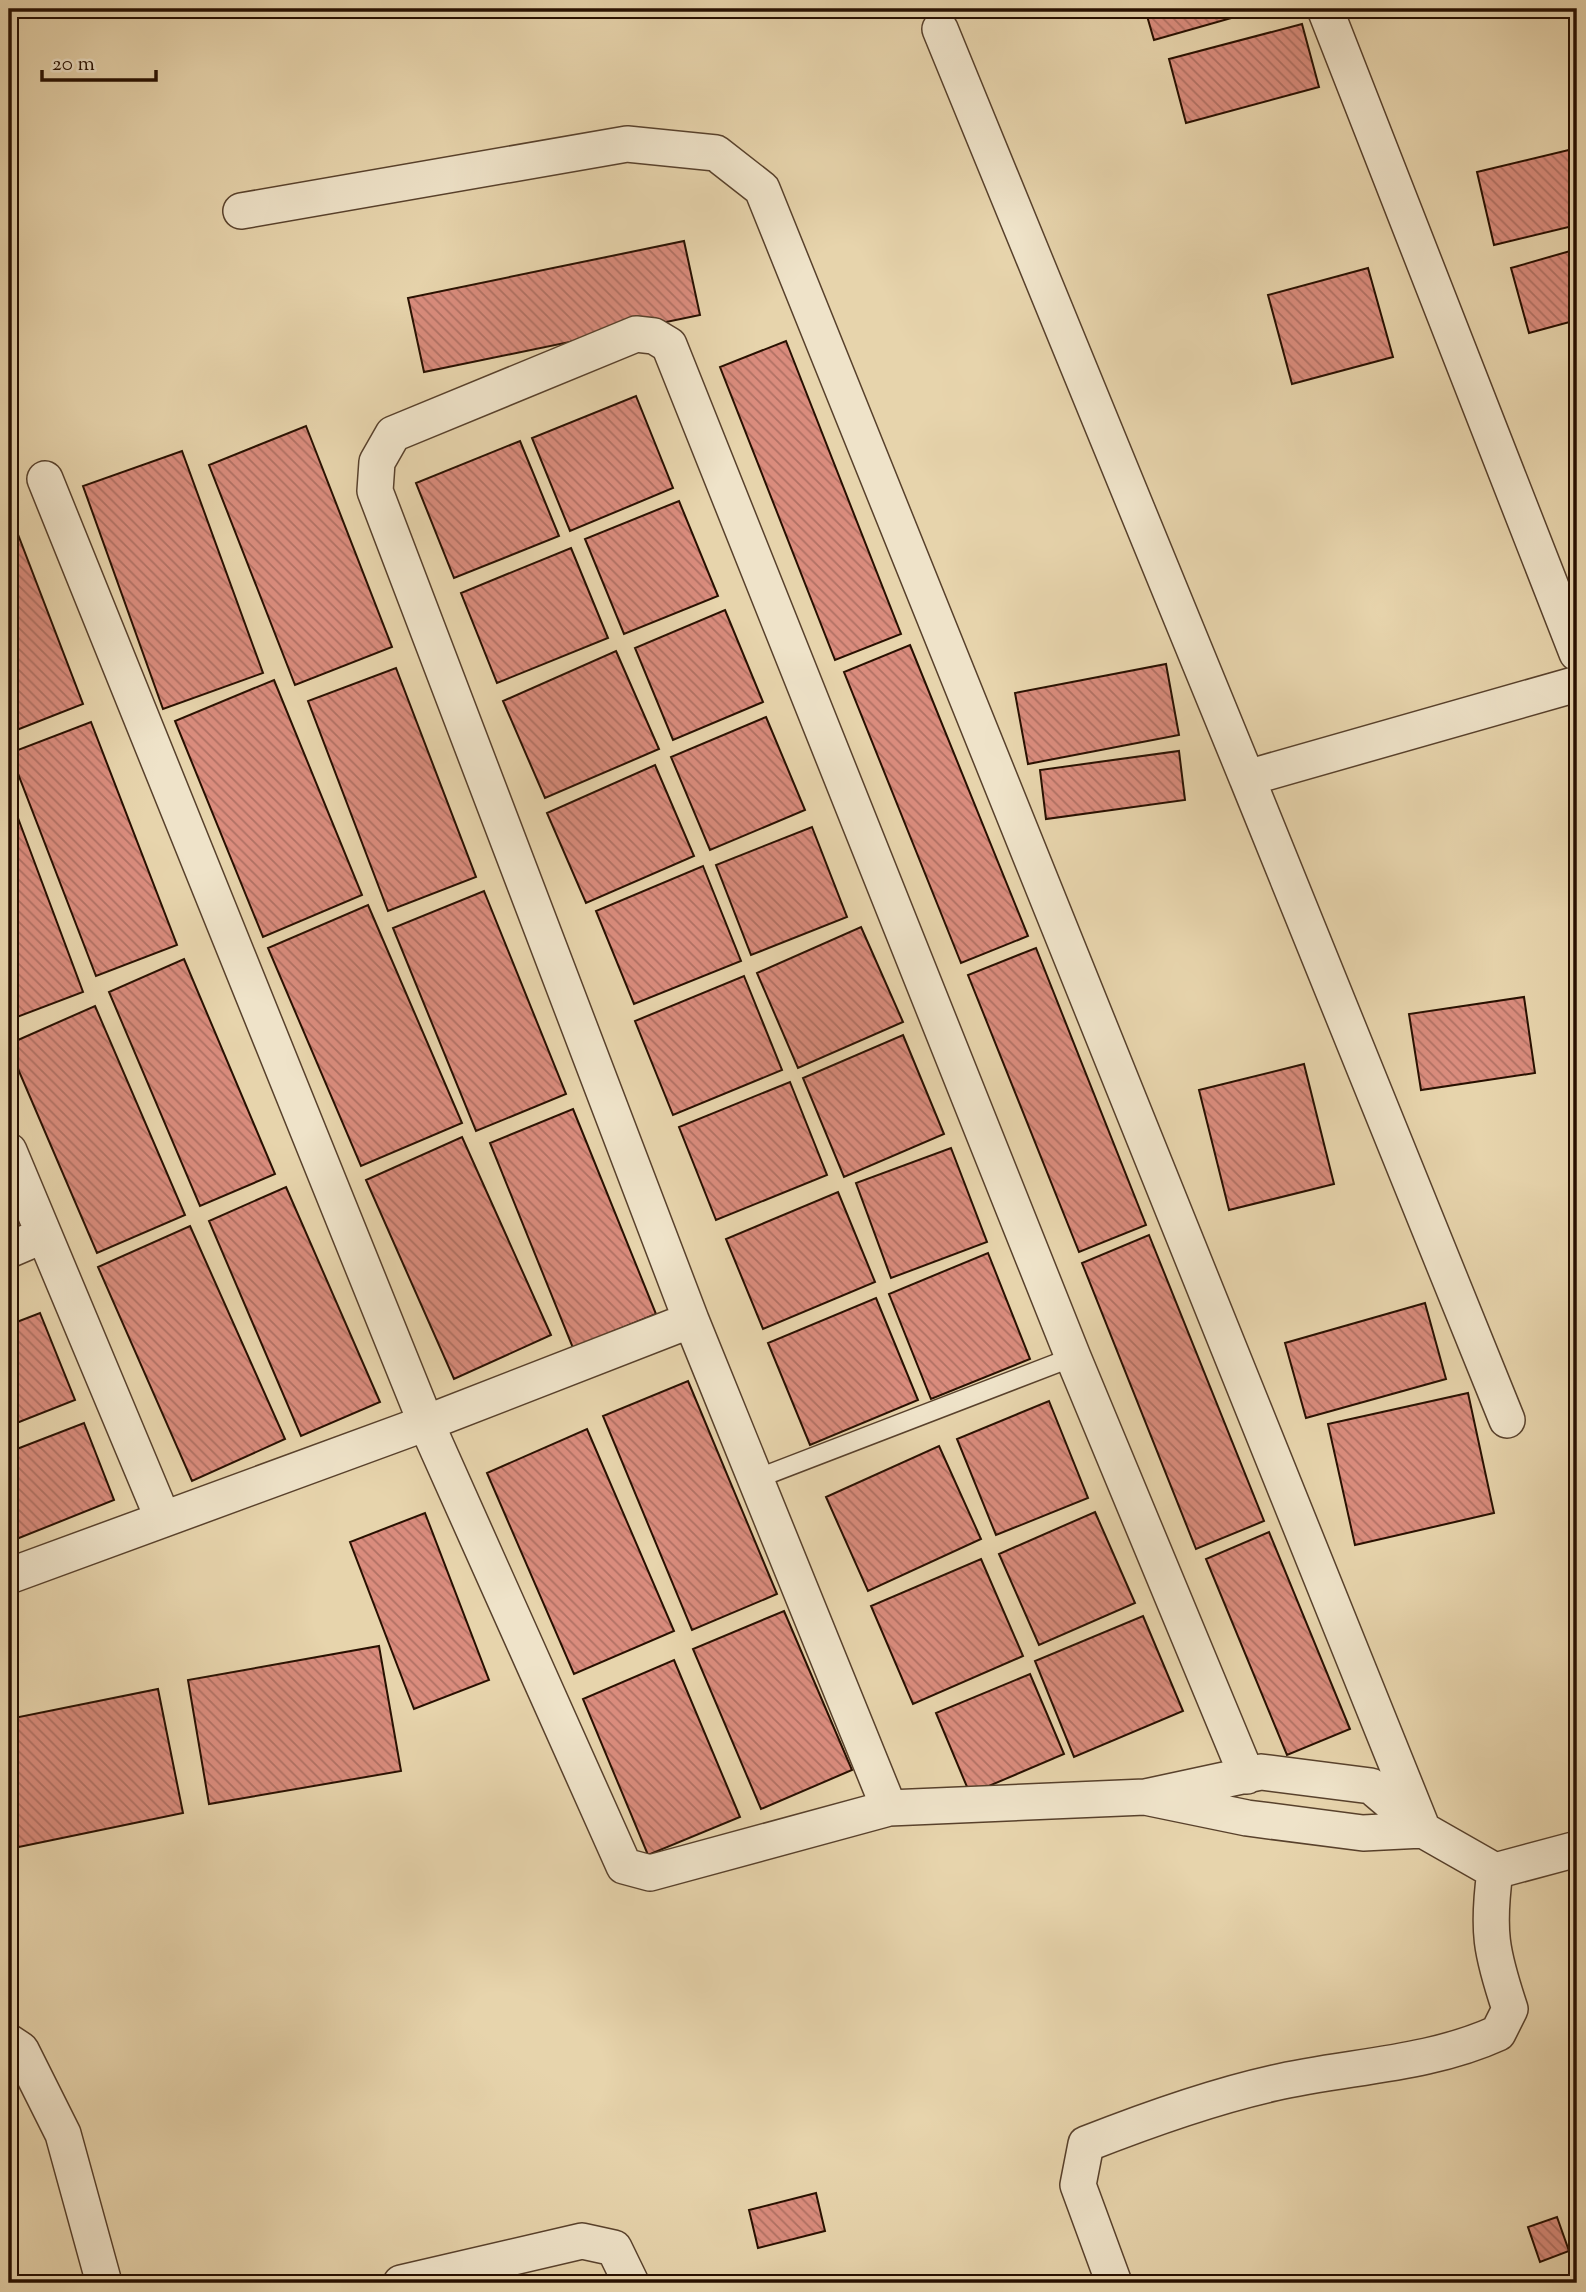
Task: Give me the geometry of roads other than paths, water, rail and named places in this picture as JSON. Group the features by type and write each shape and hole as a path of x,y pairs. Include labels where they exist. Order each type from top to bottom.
{"street":[{"path":"1325,9 1577,653"},
{"path":"940,29 1507,1420"},
{"path":"240,211 627,144 716,153 762,189 1423,1830"},
{"path":"889,1808 691,1320 375,491 377,462 393,434 636,334 654,336 669,345 1073,1357 1247,1776"},
{"path":"45,479 426,1423 624,1866 650,1873 889,1808 1145,1797 1261,1772 1371,1786 1423,1830 1495,1871 1577,1849"},
{"path":"1247,778 1577,684"},
{"path":"9,1151 163,1520"},
{"path":"9,1250 44,1235"},
{"path":"9,1576 426,1423 691,1320"},
{"path":"1145,1797 1247,1818 1363,1833 1423,1830"},
{"path":"1114,2283 1078,2185 1086,2144 1132,2126 1274,2083 1448,2052 1498,2033 1510,2010 1493,1958 1489,1916 1495,1871"},
{"path":"9,2042 21,2050 64,2134 104,2283"},
{"path":"401,2283 582,2241 614,2248 631,2283"}],"lane":[{"path":"756,1479 1073,1357"}]}
